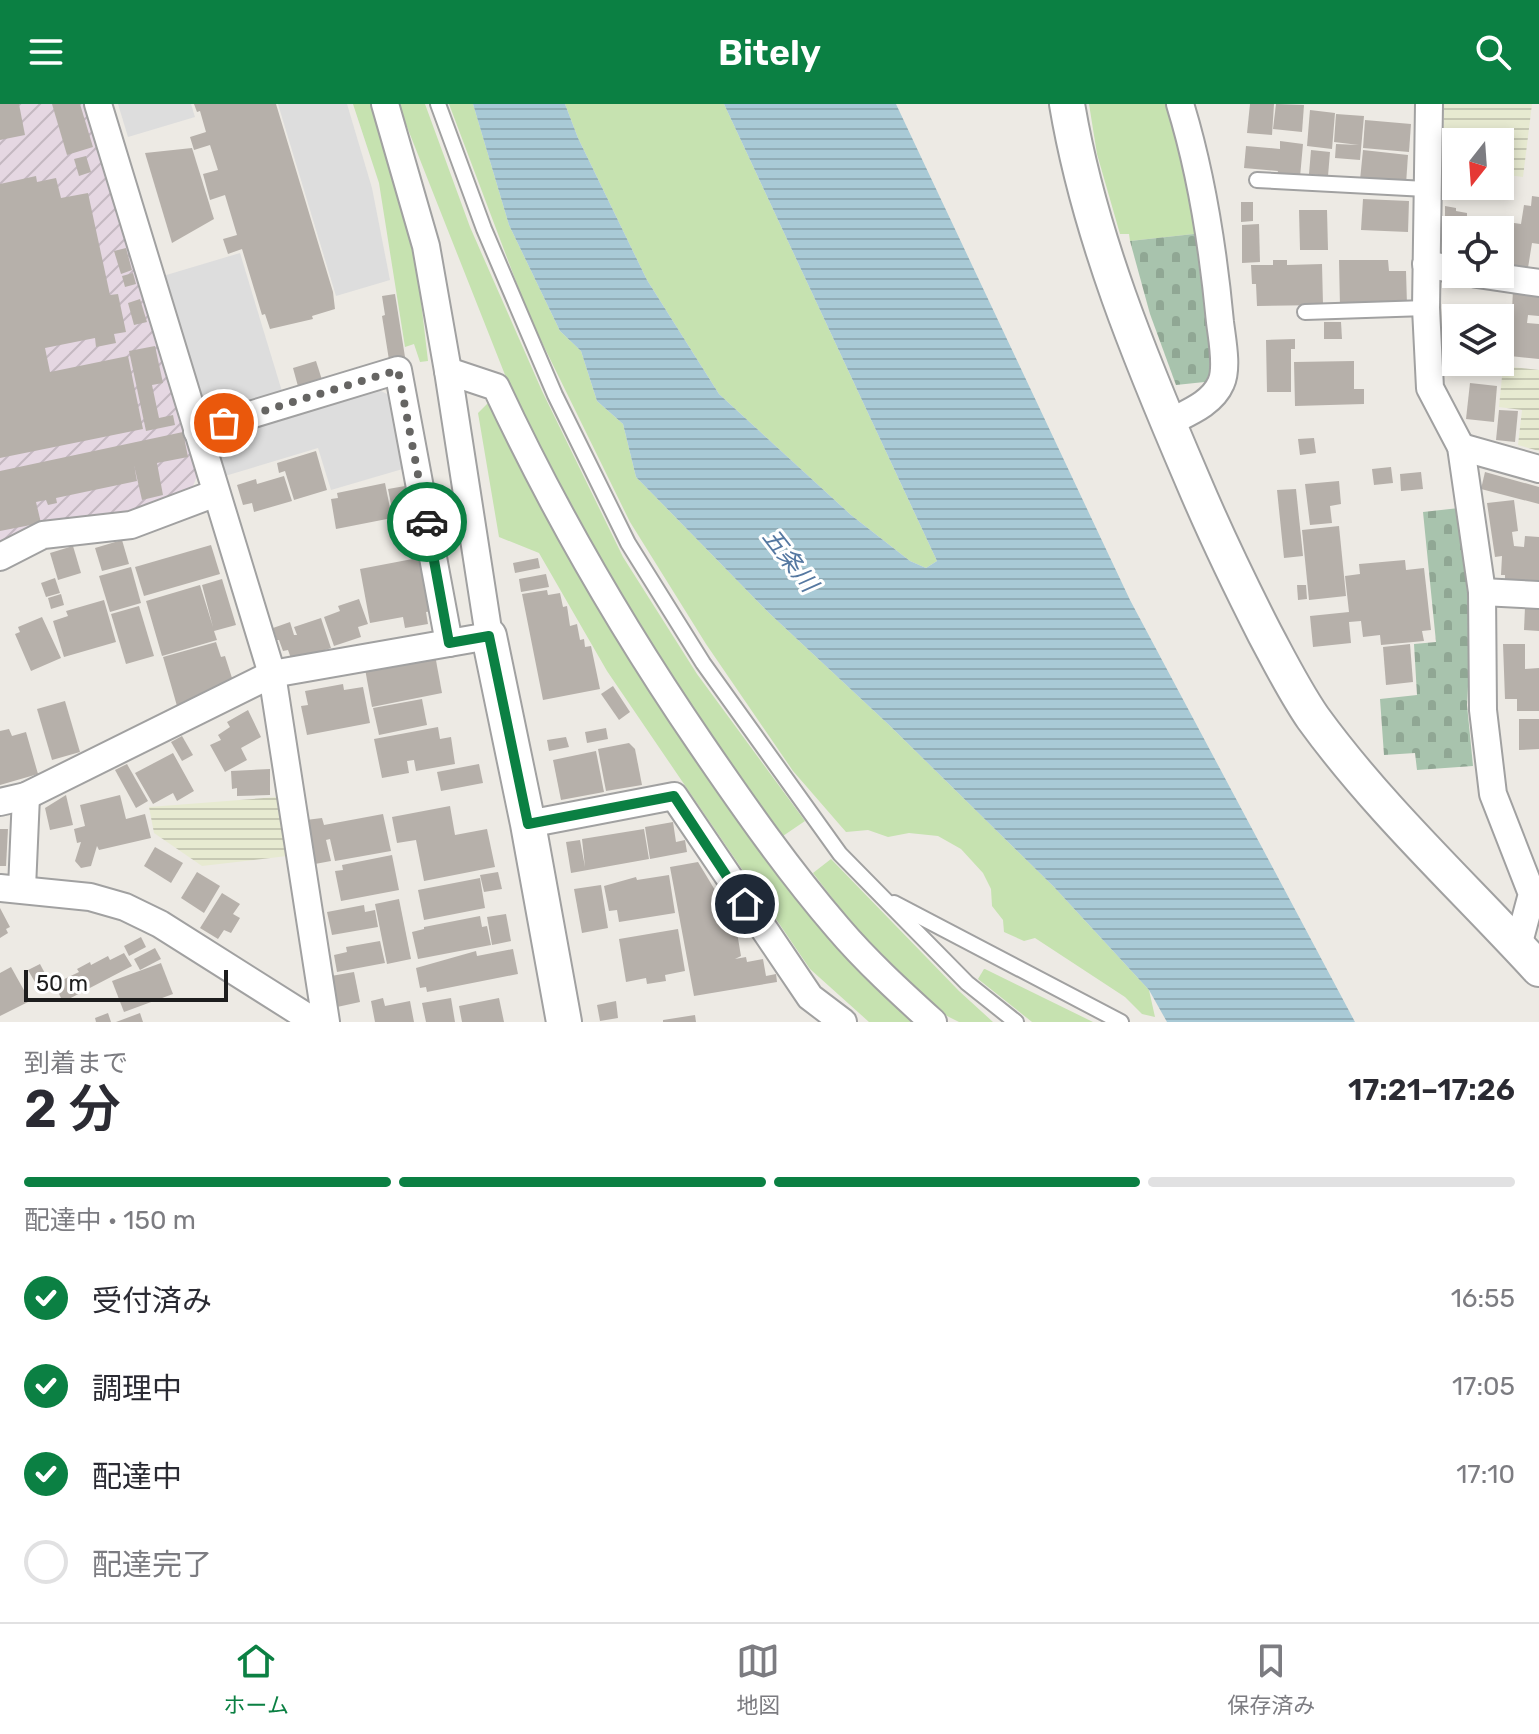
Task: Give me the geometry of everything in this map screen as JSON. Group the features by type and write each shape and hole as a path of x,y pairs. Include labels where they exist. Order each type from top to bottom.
{"street":[{"path":"98,104 272,674 326,1022"},
{"path":"385,104 426,246 489,636 528,824 564,1022"},
{"path":"1067,104 1087,192 1120,305 1223,552 1280,662 1311,714 1345,760 1403,826 1528,957"},
{"path":"1168,423 1204,404 1217,392 1223,380 1213,252 1195,152 1180,104"},
{"path":"1429,104 1426,308 1430,388 1461,447 1482,592 1483,710 1493,794 1532,894 1528,957"},
{"path":"1426,264 1442,267"},
{"path":"1514,279 1539,283"},
{"path":"197,431 398,370 449,643"},
{"path":"448,371 496,387 589,569 661,685 745,808 839,930 933,1022"},
{"path":"1461,447 1539,469"},
{"path":"0,557 43,535 131,525 216,493"},
{"path":"1482,592 1539,595"},
{"path":"0,802 26,796 272,674 489,636"},
{"path":"26,796 11,888 90,897 125,907 160,924 315,1022"},
{"path":"528,824 674,796 812,1010 843,1022"}],"lane":[{"path":"438,104 484,229 555,395 628,543 712,676 840,854 967,983 1016,1022"},
{"path":"1257,180 1426,189"},
{"path":"1305,312 1426,308"},
{"path":"883,898 1121,1022"}],"shaded area":[{"path":"0,104 85,104 199,472 192,488 128,513 0,546"},
{"path":"118,104 191,104 195,117 128,137"},
{"path":"278,104 347,104 372,188 390,280 336,296"},
{"path":"240,253 284,398 217,417 204,412 163,276"},
{"path":"373,387 391,396 406,468 331,490 318,448 225,476 216,446 224,431"}],"green space":[{"path":"353,104 372,104 395,168 394,181 417,267 428,361 420,362 414,344 405,347 379,183"},
{"path":"398,104 425,104 470,227 542,391 623,557 697,674 805,821 780,838 710,741 608,575 524,423"},
{"path":"449,104 473,104 509,225 560,331 581,351 597,401 623,424 636,477 769,613 888,724 1054,887 1149,990 1155,1017 1142,1014 1125,997 1035,938 1024,941 1004,932 1003,920 992,906 991,889 983,873 961,849 938,836 909,833 888,837 868,830 846,832 793,771 706,644 630,522 529,316"},
{"path":"565,104 724,104 937,561 926,568 910,561 851,515 719,394 647,280 578,138"},
{"path":"1089,104 1167,104 1203,233 1130,241 1129,234 1120,234 1097,154"},
{"path":"1444,104 1532,104 1523,177 1514,176 1514,128 1443,128"},
{"path":"1203,233 1214,381 1176,385 1150,314 1130,241"},
{"path":"1514,367 1539,370 1539,451 1518,445 1522,410 1499,407 1502,376 1514,376"},
{"path":"489,402 586,587 699,762 781,872 866,977 915,1022 869,1022 810,969 607,671 539,553 499,537 478,413"},
{"path":"1459,508 1471,632 1467,705 1473,766 1417,770 1415,753 1384,755 1380,699 1417,695 1414,644 1436,642 1423,512"},
{"path":"277,797 287,856 202,866 154,833 149,807"},
{"path":"831,859 993,1022 959,1022 941,1013 852,924 813,873"},
{"path":"984,969 1093,1022 1032,1022 978,979"}],"water":[{"name":"五条川","path":"473,104 565,104 578,138 647,280 719,394 851,515 910,561 926,568 937,561 724,104 896,104 1130,600 1355,1022 1167,1022 1149,990 1054,887 888,724 769,613 636,477 623,424 597,401 581,351 560,331 509,225"}],"building":[{"path":"0,104 19,104 25,135 0,140"},
{"path":"52,104 80,104 93,147 67,155"},
{"path":"194,104 276,104 333,292 335,309 312,316 313,319 270,329 265,314 262,315 242,249 228,254 223,239 237,235 225,195 210,200 203,174 218,170 210,145 194,150 190,137 206,132 200,111 197,112"},
{"path":"1250,104 1274,104 1272,135 1247,133"},
{"path":"1276,104 1304,105 1302,132 1273,129"},
{"path":"1310,110 1335,113 1332,149 1307,146"},
{"path":"1336,114 1364,116 1360,160 1335,158 1336,144 1359,145 1334,142"},
{"path":"1365,120 1411,124 1409,152 1363,148"},
{"path":"1280,141 1303,144 1300,177 1277,175 1278,171 1244,168 1246,146 1280,149"},
{"path":"192,148 214,219 172,243 145,153"},
{"path":"1311,150 1330,152 1328,176 1309,174"},
{"path":"1363,150 1408,155 1406,184 1360,180"},
{"path":"86,156 91,172 79,176 74,159"},
{"path":"36,176 37,182 56,178 61,198 88,193 110,295 118,294 126,332 114,334 116,343 96,347 95,338 45,348 50,372 128,356 143,429 0,458 0,184"},
{"path":"1532,196 1539,197 1539,244 1532,243 1527,274 1514,272 1514,223 1521,224 1524,205 1531,206"},
{"path":"1363,199 1409,201 1408,232 1361,230"},
{"path":"1241,202 1253,202 1253,221 1241,222"},
{"path":"1445,206 1456,208 1456,211 1467,213 1467,216 1445,216"},
{"path":"1299,210 1327,210 1328,250 1300,250"},
{"path":"1259,224 1260,262 1242,263 1242,225"},
{"path":"126,248 132,270 121,274 114,251"},
{"path":"1273,260 1287,260 1287,265 1322,264 1323,305 1257,306 1251,265 1273,265"},
{"path":"1339,260 1388,260 1389,271 1406,271 1407,305 1340,307"},
{"path":"133,273 136,284 125,287 122,276"},
{"path":"1513,289 1539,292 1539,316 1528,315 1527,323 1539,324 1539,359 1514,356"},
{"path":"395,294 405,357 389,360 382,296"},
{"path":"140,299 147,322 134,325 128,303"},
{"path":"1324,322 1341,322 1342,339 1324,339"},
{"path":"1295,339 1295,349 1291,349 1291,392 1267,392 1266,340"},
{"path":"155,346 163,383 152,385 159,418 173,415 175,425 146,431 129,351"},
{"path":"316,361 323,383 299,390 293,368"},
{"path":"1354,361 1354,389 1364,389 1364,404 1295,406 1294,362"},
{"path":"1470,383 1497,386 1494,422 1466,419"},
{"path":"1499,410 1518,411 1515,442 1496,440"},
{"path":"183,432 188,457 157,463 163,495 142,500 134,465 137,481 56,498 57,503 48,505 46,500 36,502 41,523 0,531 0,471"},
{"path":"1314,438 1316,453 1300,455 1298,439"},
{"path":"316,451 327,490 294,500 285,471 279,473 277,463"},
{"path":"1391,467 1393,483 1374,485 1372,469"},
{"path":"1421,472 1423,489 1401,491 1400,474"},
{"path":"1485,472 1539,487 1539,504 1481,489"},
{"path":"284,476 292,501 254,512 252,503 243,505 237,485 256,479 257,484"},
{"path":"1339,481 1341,504 1330,506 1332,523 1310,525 1305,484"},
{"path":"385,483 392,518 336,529 331,499 338,498 337,493"},
{"path":"411,485 416,514 394,519 388,489"},
{"path":"1296,489 1303,556 1284,558 1277,490"},
{"path":"1514,500 1518,531 1512,532 1514,546 1524,547 1525,536 1539,537 1539,586 1505,584 1505,575 1501,575 1502,556 1495,557 1487,503"},
{"path":"1339,526 1346,596 1309,600 1302,530"},
{"path":"122,540 129,564 102,571 95,548"},
{"path":"211,545 220,574 144,596 135,567"},
{"path":"73,546 81,573 58,580 50,553"},
{"path":"423,557 434,611 426,612 428,624 405,628 403,617 370,623 360,569"},
{"path":"538,558 540,568 515,573 513,563"},
{"path":"1405,560 1406,570 1424,568 1431,630 1422,631 1424,641 1381,645 1380,635 1363,637 1361,621 1349,622 1351,643 1313,647 1310,616 1349,612 1345,576 1360,574 1359,564"},
{"path":"131,567 141,603 110,612 99,576"},
{"path":"546,574 549,587 521,592 519,579"},
{"path":"55,578 60,593 46,597 41,583"},
{"path":"222,579 236,625 214,631 217,640 162,656 146,601 200,585 213,627 202,585"},
{"path":"1297,585 1306,585 1307,599 1298,600"},
{"path":"547,590 548,595 560,593 563,607 567,606 570,626 577,624 580,640 584,639 585,647 591,646 600,689 543,700 522,594"},
{"path":"61,594 64,605 51,609 48,598"},
{"path":"359,599 368,624 358,627 361,637 334,646 324,617 340,611 338,606"},
{"path":"104,600 116,642 64,657 53,621 68,616 66,611"},
{"path":"139,606 154,656 126,664 111,614"},
{"path":"1525,607 1539,608 1539,631 1524,630"},
{"path":"42,617 61,658 31,671 15,634 20,632 18,627"},
{"path":"321,618 331,648 292,661 288,650 283,651 273,628 290,622 294,635 297,635 294,627"},
{"path":"216,642 221,657 225,656 232,678 177,706 163,657"},
{"path":"1410,644 1413,682 1386,685 1383,647"},
{"path":"1503,644 1525,644 1525,669 1539,668 1539,711 1517,711 1517,699 1505,699"},
{"path":"435,655 442,693 372,707 365,669"},
{"path":"343,684 344,690 363,687 370,723 307,735 301,706 308,705 305,691"},
{"path":"613,686 630,712 619,720 601,694"},
{"path":"422,699 427,725 379,735 373,708"},
{"path":"65,701 80,752 52,760 37,709"},
{"path":"248,710 261,737 241,748 247,760 225,772 210,745 221,740 218,735 230,727 227,722"},
{"path":"1519,719 1539,719 1539,749 1519,750"},
{"path":"438,727 440,739 451,737 455,764 416,771 414,760 407,761 409,773 382,778 374,739"},
{"path":"606,728 608,739 587,743 585,732"},
{"path":"9,729 12,736 26,732 38,774 0,785 0,731"},
{"path":"182,736 193,755 182,761 171,742"},
{"path":"566,737 569,747 549,751 547,740"},
{"path":"629,743 635,749 642,785 606,791 598,749"},
{"path":"596,751 604,792 561,800 553,760"},
{"path":"173,753 194,791 177,801 173,793 153,804 135,773"},
{"path":"127,764 148,801 136,808 115,770"},
{"path":"479,764 483,783 441,791 437,772"},
{"path":"270,769 270,795 237,796 237,788 232,789 231,771"},
{"path":"66,795 73,825 50,830 45,808"},
{"path":"120,795 126,819 145,814 151,838 99,850 97,846 91,866 81,868 75,861 81,842 77,843 74,829 85,826 80,805"},
{"path":"450,806 455,835 487,829 495,867 424,881 416,840 397,843 392,817"},
{"path":"383,814 391,851 335,861 330,839 326,840 331,861 315,864 306,820 322,818 324,825"},
{"path":"673,822 676,842 685,840 687,852 650,859 645,827"},
{"path":"0,829 8,829 6,866 0,866"},
{"path":"644,829 649,859 571,873 566,842 580,840 585,867 582,839"},
{"path":"155,847 183,863 171,883 144,866"},
{"path":"392,855 399,890 341,901 335,871 343,870 342,865"},
{"path":"698,862 721,900 725,900 727,916 734,915 741,956 735,959 746,957 747,962 763,959 766,976 776,974 777,982 694,996 670,867"},
{"path":"197,872 220,886 204,913 181,898"},
{"path":"498,872 502,889 484,892 480,875"},
{"path":"669,875 675,913 619,922 617,910 609,911 604,886 636,877 637,880"},
{"path":"480,878 485,908 424,920 418,890"},
{"path":"601,885 608,928 582,933 574,889"},
{"path":"222,893 240,904 233,914 240,918 231,933 224,930 218,939 200,928"},
{"path":"399,899 411,959 387,964 375,904"},
{"path":"364,905 365,912 375,910 378,927 332,935 327,912"},
{"path":"0,908 10,927 6,929 8,933 0,938"},
{"path":"506,914 511,941 492,945 487,917"},
{"path":"480,916 482,927 487,926 491,945 418,959 412,932"},
{"path":"678,929 685,971 665,975 666,981 647,984 646,978 626,982 619,939"},
{"path":"141,937 146,947 129,956 124,946"},
{"path":"380,941 385,963 337,972 334,955 347,952 346,947"},
{"path":"155,948 161,959 140,970 134,959"},
{"path":"513,949 518,974 427,992 426,987 420,988 416,968 476,951 477,956"},
{"path":"124,953 132,966 63,1002 54,984 79,972 77,969 90,962 91,965 108,956 110,960"},
{"path":"161,963 173,994 124,1012 112,981"},
{"path":"40,964 50,983 39,989 28,970"},
{"path":"11,967 30,1001 0,1016 0,973"},
{"path":"354,972 360,1002 337,1007 331,976"},
{"path":"383,998 385,1006 410,1001 414,1022 375,1022 371,1001"},
{"path":"451,998 455,1022 426,1022 422,1003"},
{"path":"499,998 504,1022 462,1022 459,1006"},
{"path":"616,1001 618,1018 600,1021 597,1005"},
{"path":"108,1013 111,1022 96,1022 95,1018"},
{"path":"140,1013 143,1022 116,1022"},
{"path":"695,1015 696,1022 663,1022 663,1020"}],"way so far":[{"path":"224,423 398,370 427,522"}],"route":[{"path":"427,522 449,643 489,636 528,824 674,796 745,904"}]}
